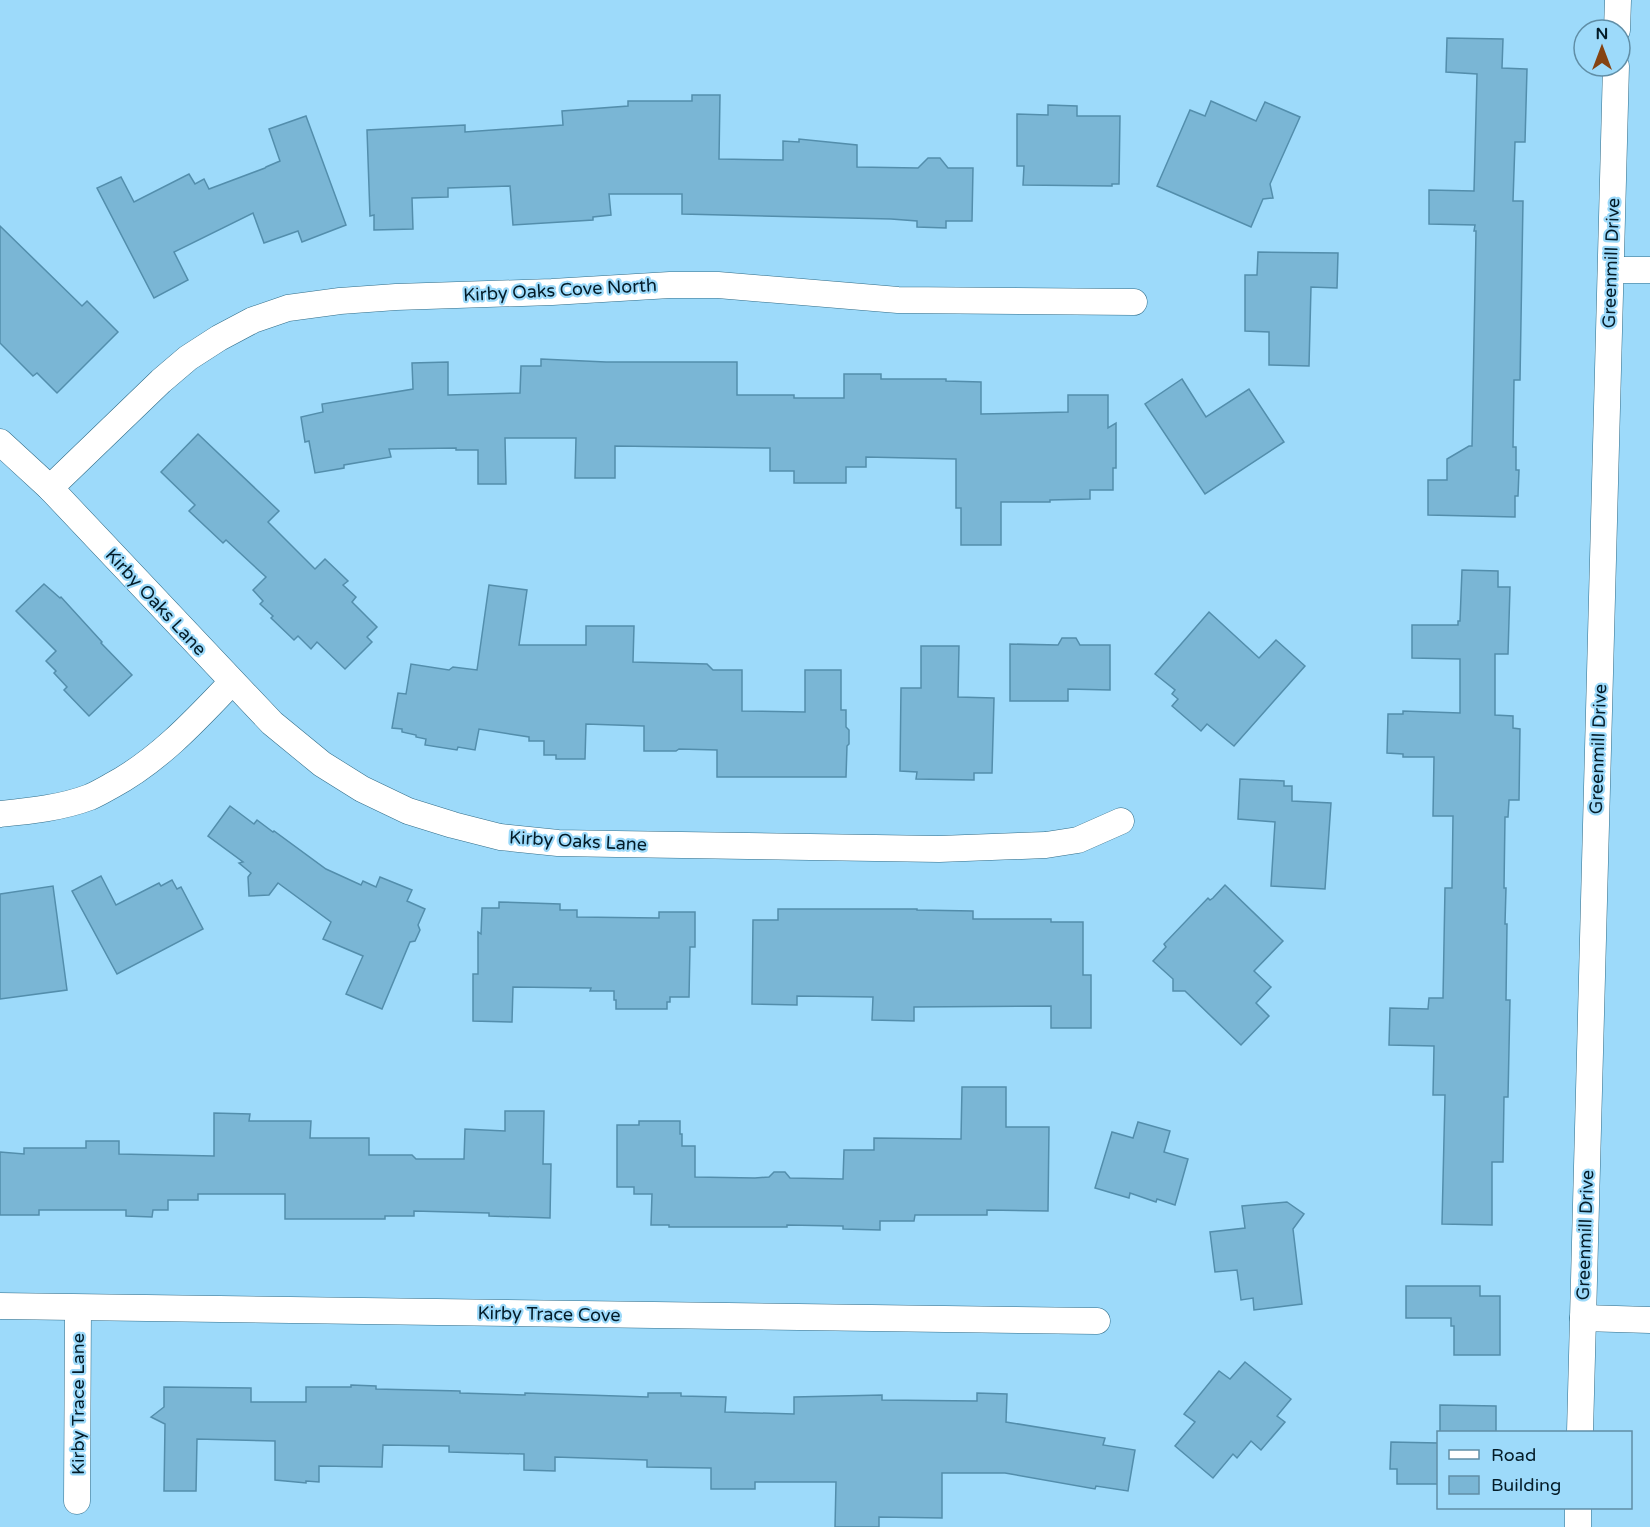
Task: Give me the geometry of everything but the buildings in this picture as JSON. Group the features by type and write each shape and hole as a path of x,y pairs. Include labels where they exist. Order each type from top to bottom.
{"street":[{"path":"1617,18 1618,0"},
{"name":"Greenmill Drive","path":"1580,1431 1616,78"},
{"path":"1611,270 1650,270"},
{"name":"Kirby Oaks Cove North","path":"50,488 188,358 253,320 288,308 396,297 552,292 670,285 718,285 898,300 1134,302"},
{"name":"Kirby Oaks Lane","path":"0,442 50,488 272,723 322,764 362,789 408,811 500,837 558,843 616,844 976,848 1046,845 1078,840 1121,821"},
{"path":"0,814 42,809 91,797 129,776 162,751 195,721 232,682"},
{"name":"Kirby Trace Cove","path":"0,1306 1097,1321"},
{"name":"Kirby Trace Lane","path":"77,1500 78,1308"},
{"path":"1583,1318 1650,1320"},
{"path":"1578,1509 1578,1527"}]}
